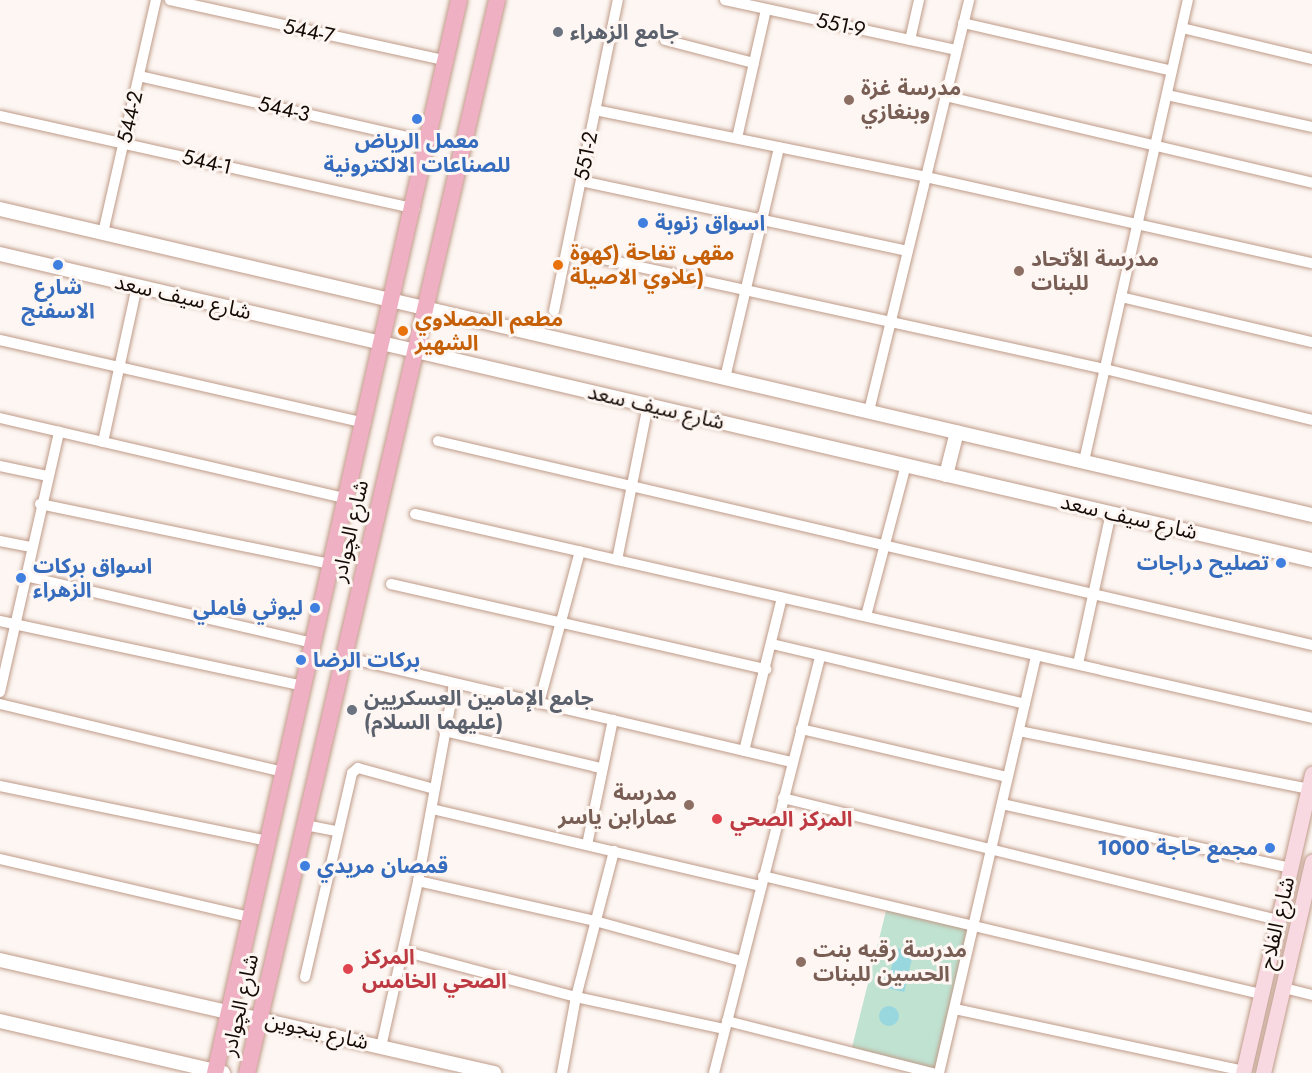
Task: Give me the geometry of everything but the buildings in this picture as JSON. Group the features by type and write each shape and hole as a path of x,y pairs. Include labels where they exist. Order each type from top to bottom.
{"main road":[{"name":"شارع الچوادر","path":"218,1072 250,917 415,209 459,0"},
{"name":"شارع الچوادر","path":"247,1073 497,0"},
{"name":"شارع الفلاح","path":"1243,1072 1310,781"},
{"name":"شارع الفلاح","path":"1263,1073 1310,882 1312,862"}],"street":[{"name":"544-2","path":"103,233 156,0"},
{"name":"544-7","path":"170,0 447,61"},
{"name":"551-2","path":"554,311 618,0"},
{"name":"551-9","path":"726,0 956,50"},
{"path":"910,40 919,0"},
{"path":"869,411 969,0"},
{"path":"1084,461 1182,28 1185,1"},
{"path":"737,138 766,9"},
{"path":"963,23 1172,71"},
{"path":"1182,28 1312,59"},
{"path":"665,40 754,63"},
{"name":"544-3","path":"139,76 429,142"},
{"path":"1167,95 1312,127"},
{"path":"945,96 1156,144 1312,183"},
{"path":"595,110 926,177 1312,263"},
{"name":"544-1","path":"0,116 415,209"},
{"path":"725,378 779,147"},
{"path":"581,181 761,222 908,251"},
{"name":"شارع سيف سعد","path":"0,209 1312,515"},
{"path":"567,251 890,324 1105,369 1312,420"},
{"name":"شارع سيف سعد","path":"0,254 1312,560"},
{"path":"103,442 137,286"},
{"path":"1121,297 1312,342"},
{"path":"0,340 366,423"},
{"path":"618,560 630,486 648,405"},
{"path":"0,418 347,500"},
{"path":"0,692 40,504 59,432"},
{"path":"946,475 957,432"},
{"path":"438,441 1312,645"},
{"path":"866,616 906,465"},
{"path":"0,466 47,476"},
{"path":"40,504 331,564"},
{"path":"1078,664 1111,513"},
{"path":"415,514 1312,718"},
{"path":"0,541 31,547"},
{"path":"538,703 580,551"},
{"path":"25,576 313,643"},
{"path":"391,584 766,669"},
{"path":"744,751 782,598"},
{"path":"0,621 303,686"},
{"path":"772,644 1025,704"},
{"path":"939,1073 1036,655"},
{"path":"344,657 793,762"},
{"path":"714,1073 820,657"},
{"path":"381,1047 418,881 454,684"},
{"path":"0,704 284,772"},
{"path":"587,845 613,720"},
{"path":"801,729 1008,777"},
{"path":"444,731 602,768"},
{"path":"1019,731 1310,781"},
{"path":"305,977 348,781 358,768 434,789"},
{"path":"0,786 268,841"},
{"path":"783,798 1278,920"},
{"path":"1002,804 1290,868"},
{"path":"432,809 1261,994"},
{"path":"305,825 336,831"},
{"path":"562,1073 576,997 614,851"},
{"path":"0,859 250,917"},
{"path":"418,881 595,921 741,961"},
{"path":"402,951 576,997 725,1025 933,1073"},
{"name":"شارع بنجوين","path":"0,960 494,1073"},
{"path":"1284,988 1312,995"},
{"path":"955,1009 1243,1072"},
{"path":"0,1021 218,1072"}],"green space":[{"path":"887,907 973,929 937,1073 851,1053"}],"water":[{"path":"896,948 914,952 904,992 887,988"},
{"path":"885,1006 893,1006 899,1012 899,1020 893,1026 885,1026 879,1020 879,1012"}],"place":[{"name":"جامع الزهراء","path":"558,32"},
{"name":"مدرسة غزة وبنغازي","path":"849,100"},
{"name":"معمل الرياض للصناعات الالكترونية","path":"417,119"},
{"name":"اسواق زنوبة","path":"643,223"},
{"name":"شارع الاسفنج","path":"58,265"},
{"name":"مقهى تفاحة (كهوة علاوي الاصيلة)","path":"558,265"},
{"name":"مدرسة الأتحاد للبنات","path":"1019,271"},
{"name":"مطعم المصلاوي الشهير","path":"403,331"},
{"name":"تصليح دراجات","path":"1281,563"},
{"name":"اسواق بركات الزهراء","path":"21,578"},
{"name":"ليوثي فاملي","path":"315,608"},
{"name":"بركات الرضا","path":"301,660"},
{"name":"جامع الإمامين العسكريين (عليهما السلام)","path":"352,710"},
{"name":"مدرسة عمارابن ياسر","path":"689,805"},
{"name":"المركز الصحي","path":"717,819"},
{"name":"مجمع حاجة 1000","path":"1270,848"},
{"name":"قمصان مريدي","path":"305,866"},
{"name":"مدرسة رقيه بنت الحسين للبنات","path":"801,962"},
{"name":"المركز الصحي الخامس","path":"348,969"}]}
